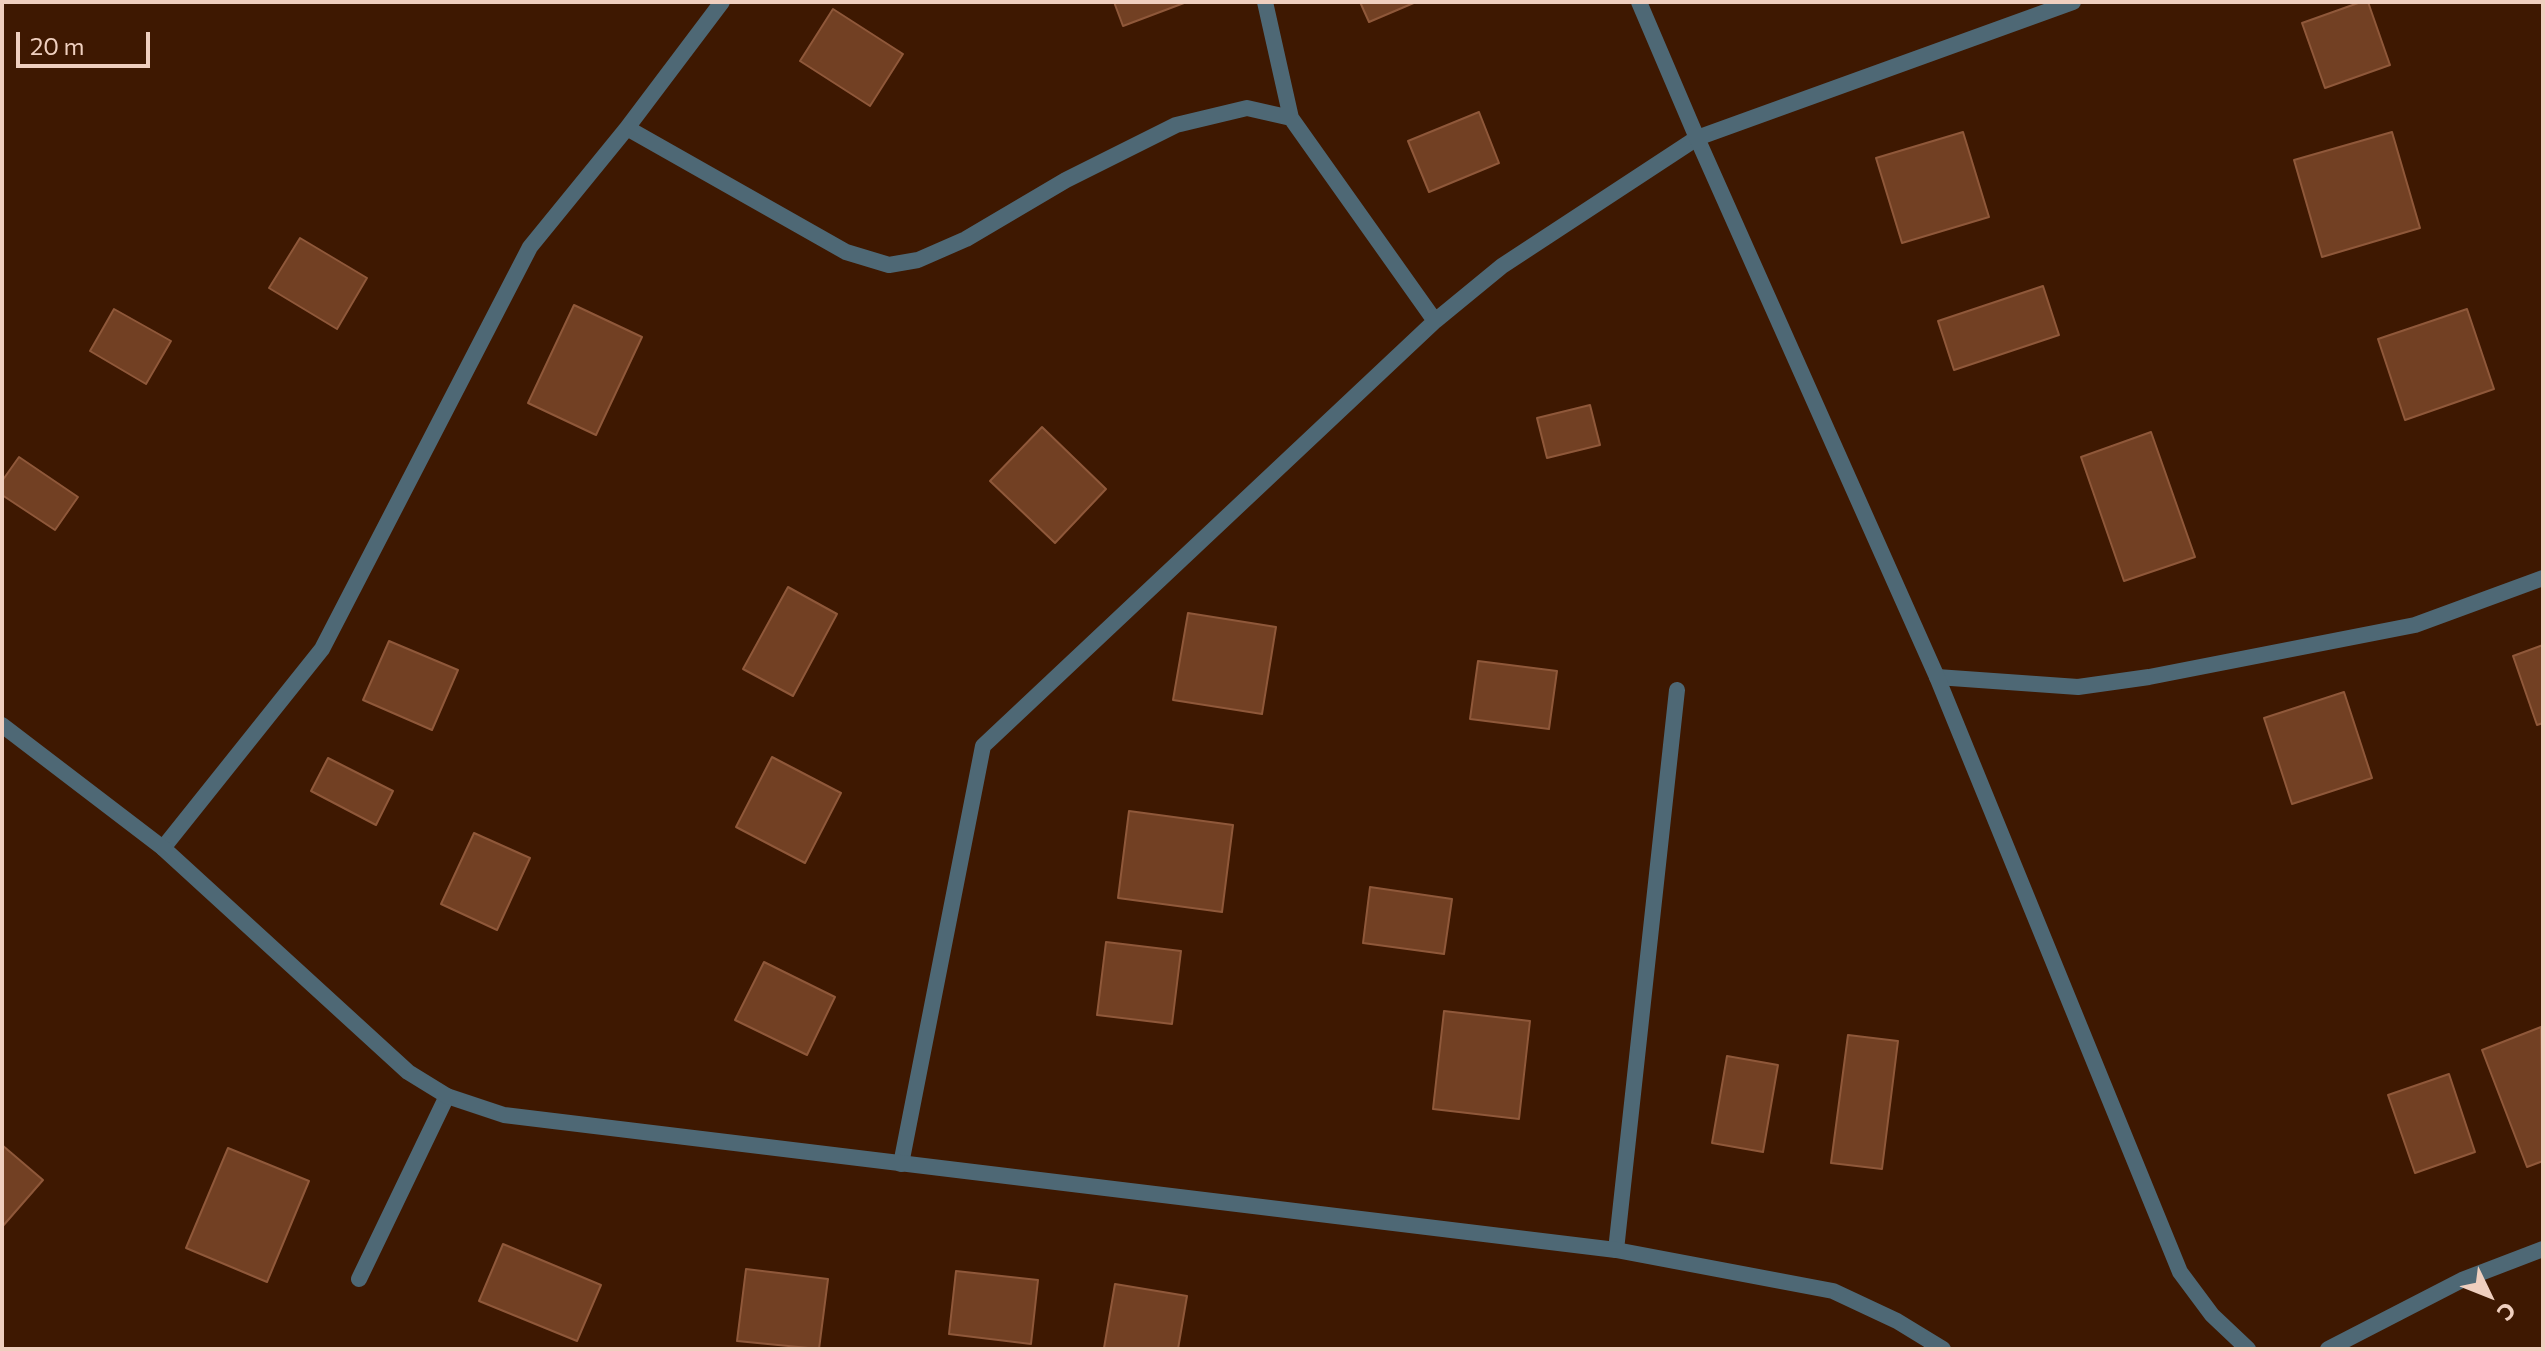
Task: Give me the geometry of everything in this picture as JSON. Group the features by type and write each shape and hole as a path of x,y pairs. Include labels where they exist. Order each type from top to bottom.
{"street":[{"path":"163,848 322,649 530,247 627,128 722,2"},
{"path":"1265,2 1291,118 1435,321"},
{"path":"1639,2 1937,677 2180,1272 2212,1315 2248,1349"},
{"path":"901,1164 983,746 1435,321 1502,266 1697,138 2073,2"},
{"path":"627,128 846,252 889,265 918,260 966,239 1066,180 1176,125 1247,108 1291,118"},
{"path":"1937,677 2078,687 2149,677 2415,625 2543,578"},
{"path":"1616,1250 1677,690"},
{"path":"2,725 163,848 408,1072 447,1096 504,1115 1616,1250 1833,1291 1897,1321 1943,1349"},
{"path":"359,1279 447,1096"},
{"path":"2328,1349 2462,1280 2543,1249"}],"building":[{"path":"1114,2 1184,2 1184,3 1123,26"},
{"path":"1360,2 1416,2 1369,22"},
{"path":"2368,2 2390,65 2325,88 2302,23"},
{"path":"833,9 903,54 870,106 800,61"},
{"path":"1479,112 1499,163 1429,192 1408,141"},
{"path":"1963,132 1989,217 1902,243 1876,158"},
{"path":"2392,132 2420,228 2322,257 2294,160"},
{"path":"300,238 367,278 337,329 269,288"},
{"path":"2043,286 2059,335 1954,370 1938,321"},
{"path":"574,305 642,337 596,435 528,403"},
{"path":"114,309 171,341 146,384 90,351"},
{"path":"2467,309 2494,389 2405,420 2378,339"},
{"path":"1590,405 1600,445 1547,458 1537,418"},
{"path":"1042,427 1106,489 1055,543 990,481"},
{"path":"2151,432 2195,557 2124,581 2081,457"},
{"path":"19,457 78,497 55,530 2,495 2,481"},
{"path":"788,587 837,614 793,696 743,669"},
{"path":"1188,613 1276,627 1262,714 1173,700"},
{"path":"389,641 458,670 432,730 363,700"},
{"path":"2543,645 2543,723 2537,725 2513,656"},
{"path":"1478,661 1557,671 1549,729 1470,719"},
{"path":"2344,692 2372,778 2292,804 2264,718"},
{"path":"772,757 841,793 805,863 736,827"},
{"path":"328,758 393,791 376,825 311,791"},
{"path":"1129,811 1233,825 1222,912 1118,898"},
{"path":"474,833 530,858 497,930 441,904"},
{"path":"1370,887 1452,899 1444,954 1363,943"},
{"path":"1106,942 1181,951 1172,1024 1097,1015"},
{"path":"764,962 835,997 807,1055 735,1020"},
{"path":"1444,1011 1530,1021 1519,1119 1433,1109"},
{"path":"2541,1027 2543,1161 2527,1167 2482,1050"},
{"path":"1848,1035 1898,1041 1882,1169 1831,1163"},
{"path":"1727,1056 1778,1065 1763,1152 1712,1143"},
{"path":"2449,1074 2475,1152 2415,1173 2388,1095"},
{"path":"2,1145 43,1180 2,1227"},
{"path":"228,1148 309,1181 267,1282 186,1248"},
{"path":"503,1244 601,1285 577,1341 479,1301"},
{"path":"746,1269 828,1279 819,1349 737,1341"},
{"path":"956,1271 1038,1280 1031,1344 949,1334"},
{"path":"1115,1284 1187,1296 1178,1349 1104,1348"}]}
